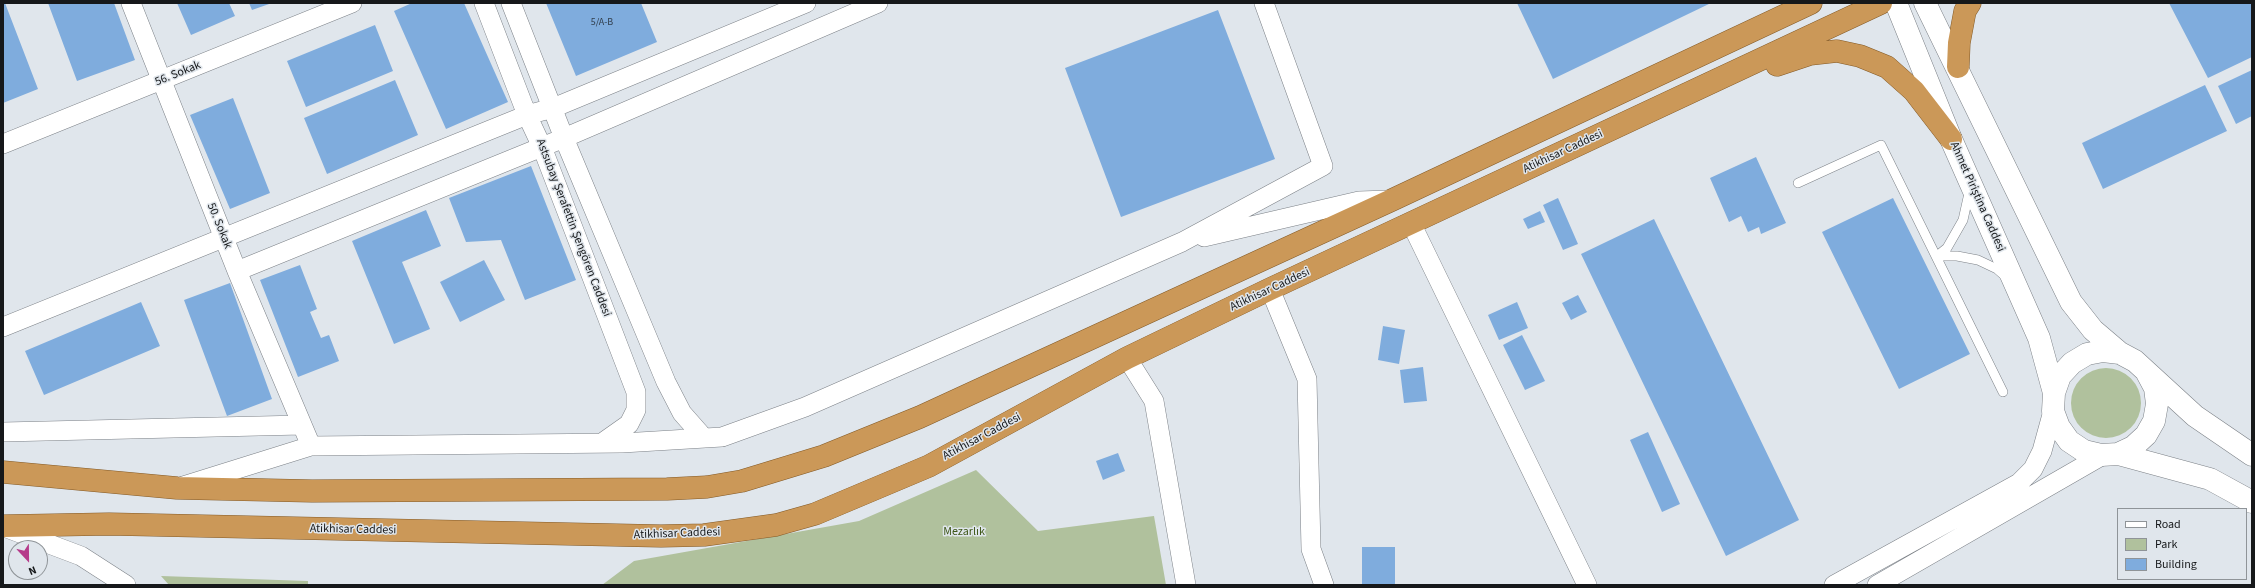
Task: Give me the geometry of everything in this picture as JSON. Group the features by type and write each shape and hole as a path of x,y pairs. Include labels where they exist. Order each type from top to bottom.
{"highway":[{"path":"3,472 177,488 312,491 611,490 707,488 742,481 824,456 884,432 1392,200 1812,3"},
{"name":"Atikhisar Caddesi","path":"3,526 109,524 661,536 704,535 776,525 815,514 929,466 1127,358 1270,289 1881,3"},
{"path":"1958,67 1959,43 1965,10 1970,3"},
{"path":"1690,93 1810,54 1837,51 1860,56 1887,67 1914,91 1951,139"}],"street":[{"name":"50. Sokak","path":"131,3 160,81 237,271 312,446"},
{"name":"56. Sokak","path":"3,144 352,3"},
{"name":"Astsubay Şerafettin Şengören Caddesi","path":"484,3 527,115 542,147 636,392 636,410 629,424 602,443"},
{"name":"Astsubay Şerafettin Şengören Caddesi","path":"511,3 564,138 666,382 682,413 704,438"},
{"path":"3,327 527,115 553,108 806,3"},
{"path":"237,271 564,138 878,3"},
{"path":"177,488 312,446 602,443 722,437 805,407 1182,242 1323,166 1264,3"},
{"name":"Ahmet Piriştina Caddesi","path":"1896,3 1951,139 2038,338 2053,402"},
{"path":"1925,3 1958,67 2071,302 2093,330 2120,353 2135,361 2196,416 2252,455"},
{"path":"1182,242 1359,202 1392,200"},
{"path":"1411,223 1587,585"},
{"path":"1270,289 1307,379 1311,550 1324,585"},
{"path":"1834,585 2018,483 2033,469 2042,451 2060,376 2072,363 2087,354 2098,352 2120,353"},
{"path":"1127,358 1154,401 1186,585"},
{"path":"1877,585 2111,454 2133,447 2146,435 2154,421 2157,404 2155,388 2147,373"},
{"path":"2053,402 2059,427 2069,441 2084,451 2111,454 2210,479 2249,502"},
{"path":"3,432 302,425"},
{"path":"3,526 81,556 126,585"}],"lane":[{"path":"1798,183 1881,145 2003,392"},
{"path":"1937,256 1946,248 1963,220 1970,182"},
{"path":"1937,256 1957,256 1978,260 1997,269 2015,284"}],"green space":[{"path":"2106,368 2119,371 2131,378 2138,390 2141,403 2138,416 2131,428 2119,435 2106,438 2093,435 2081,428 2074,416 2071,403 2074,390 2081,378 2093,371"},
{"name":"Mezarlık","path":"976,470 1038,531 1154,516 1166,585 602,585 634,561 859,521"},
{"path":"161,576 308,581 308,585 169,585"}],"building":[{"path":"3,3 5,3 38,89 3,103"},
{"path":"48,3 114,3 135,60 77,81"},
{"path":"177,3 229,3 235,16 191,35"},
{"path":"249,3 272,3 252,10"},
{"path":"412,3 464,3 508,102 446,129 394,11"},
{"path":"546,3 641,3 657,42 576,76"},
{"path":"1517,3 1711,3 1553,79"},
{"path":"2169,3 2252,3 2252,57 2208,78"},
{"path":"1218,10 1275,159 1121,217 1065,68"},
{"path":"375,25 393,71 306,107 287,61"},
{"path":"2252,70 2252,116 2236,124 2218,86"},
{"path":"395,80 418,135 327,174 304,118"},
{"path":"2205,85 2227,131 2103,189 2082,143"},
{"path":"233,98 270,193 230,209 190,115"},
{"path":"1756,157 1786,223 1761,234 1759,227 1748,232 1741,216 1729,222 1710,178"},
{"path":"531,166 576,280 525,300 501,240 466,242 449,198"},
{"path":"1558,198 1578,244 1563,250 1543,205"},
{"path":"1893,198 1970,354 1899,389 1822,232"},
{"path":"426,210 441,246 402,262 430,329 394,344 352,241"},
{"path":"1540,211 1545,222 1528,229 1523,219"},
{"path":"1654,219 1799,520 1726,556 1581,254"},
{"path":"484,260 505,300 460,322 440,282"},
{"path":"300,265 317,309 310,312 321,338 329,335 339,361 298,377 260,280"},
{"path":"230,283 272,399 227,416 184,300"},
{"path":"1578,295 1587,312 1571,320 1562,303"},
{"path":"141,302 160,346 44,395 25,351"},
{"path":"1517,302 1528,328 1499,340 1488,315"},
{"path":"1383,326 1405,330 1399,364 1378,360"},
{"path":"1522,335 1545,381 1525,390 1503,345"},
{"path":"1423,367 1427,401 1404,403 1400,370"},
{"path":"1648,432 1680,504 1662,512 1630,440"},
{"path":"1118,453 1125,471 1103,480 1096,461"},
{"path":"1362,547 1395,547 1395,585 1362,585"}]}
